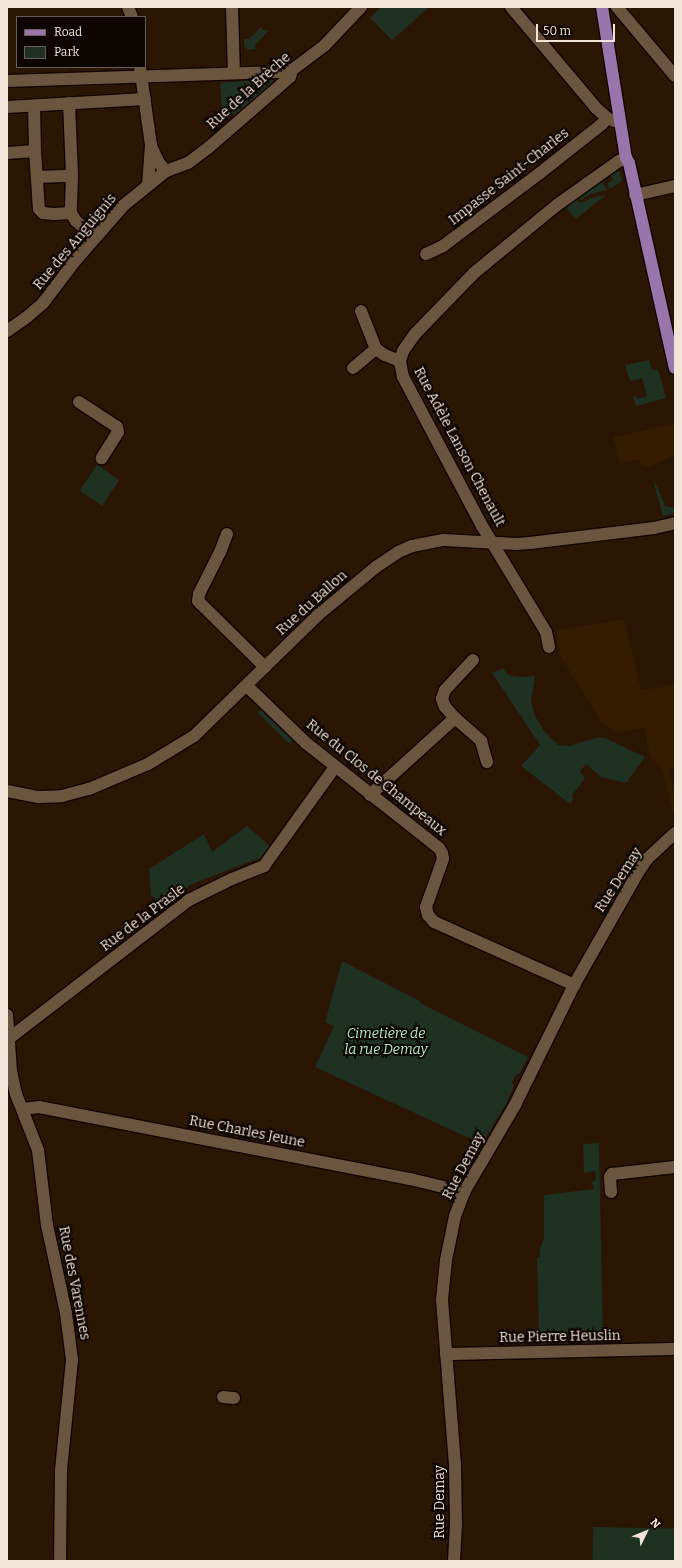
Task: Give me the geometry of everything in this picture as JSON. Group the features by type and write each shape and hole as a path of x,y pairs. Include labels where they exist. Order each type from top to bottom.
{"main road":[{"path":"602,7 626,158 629,163 675,368"}],"street":[{"path":"232,7 234,73"},
{"name":"Rue de la Brèche","path":"148,185 166,171 188,163 208,148 290,77 292,70 324,46 361,7"},
{"path":"511,7 536,39 607,118 621,122"},
{"path":"617,7 675,76"},
{"path":"7,81 141,72 234,73 292,70"},
{"path":"141,72 151,145 148,185"},
{"path":"7,107 145,99"},
{"path":"69,103 72,176 71,213 76,221 96,237"},
{"path":"34,106 35,151 41,212 54,214 71,213"},
{"name":"Impasse Saint-Charles","path":"426,254 443,246 540,173 607,118"},
{"path":"151,145 159,163 166,171"},
{"path":"7,153 35,151"},
{"name":"Rue Adèle Lanson Chenault","path":"549,647 546,632 492,542 403,377 400,361 409,341 474,273 557,205 619,161 626,158"},
{"path":"37,177 72,176"},
{"name":"Rue des Anguignis","path":"7,331 27,317 43,303 124,205 148,185"},
{"path":"635,195 675,186"},
{"path":"362,311 376,349 385,355 400,361"},
{"path":"353,368 376,349"},
{"path":"78,402 117,427 118,432 102,458"},
{"name":"Rue du Ballon","path":"7,791 38,797 62,796 89,789 148,764 194,736 247,686 318,615 376,567 398,552 412,546 434,541 530,543 654,528 675,523"},
{"path":"226,534 220,552 199,594 198,601 265,667"},
{"path":"473,660 445,690 442,699 445,707 455,718 482,741 487,762"},
{"name":"Rue du Clos de Champeaux","path":"247,686 306,743 439,848 443,859 426,907 428,915 434,922 574,984"},
{"path":"370,794 455,718"},
{"name":"Rue de la Prasle","path":"8,1040 189,900 232,879 264,866 271,860 335,767"},
{"name":"Rue Demay","path":"454,1561 456,1524 455,1465 442,1300 446,1260 455,1216 464,1192 515,1105 574,984 637,874 647,859 675,833"},
{"name":"Rue des Varennes","path":"7,1014 11,1072 16,1094 38,1150 47,1225 65,1306 72,1360 60,1470 60,1561"},
{"name":"Rue Charles Jeune","path":"23,1109 39,1107 410,1179 464,1192"},
{"path":"611,1192 610,1177 612,1174 675,1167"},
{"name":"Rue Pierre Heuslin","path":"446,1354 675,1349"}],"shaded area":[{"path":"675,423 675,455 647,468 646,465 641,466 639,459 622,463 619,461 614,439 615,437"},
{"path":"624,619 641,690 675,685 675,768 669,769 675,799 675,812 673,814 661,766 650,758 645,728 617,732 600,721 561,657 556,630"}],"green space":[{"path":"381,7 429,7 392,40 370,18"},
{"path":"262,26 262,30 269,30 255,45 256,49 248,50 244,46 244,39 249,39"},
{"path":"268,79 273,80 272,86 234,115 229,109 222,109 220,83"},
{"path":"619,170 622,181 610,189 607,184 613,180 611,175"},
{"path":"602,182 607,190 590,194 581,200 578,198"},
{"path":"606,195 576,219 565,207 575,199 581,203 591,198"},
{"path":"649,360 652,370 658,369 666,398 636,406 633,397 636,396 637,399 647,396 642,378 630,381 625,365"},
{"path":"97,465 119,480 102,506 80,491"},
{"path":"654,484 656,484 665,506 675,508 675,513 663,516"},
{"path":"503,668 507,674 513,676 535,676 531,702 535,716 544,731 558,745 569,746 596,738 605,738 645,757 626,783 601,777 586,764 580,771 585,778 572,795 573,799 570,804 521,766 540,745 492,673"},
{"path":"262,709 294,739 289,744 258,713"},
{"path":"247,826 270,846 262,857 192,884 165,904 151,896 149,869 204,834 212,852"},
{"name":"Cimetière de la rue Demay","path":"342,961 420,1001 420,1003 528,1057 520,1073 516,1075 512,1082 514,1086 507,1102 482,1144 315,1067 334,1026 325,1022"},
{"path":"599,1143 603,1340 602,1342 538,1344 531,1339 532,1336 539,1334 537,1258 540,1257 540,1249 544,1238 544,1195 594,1189 592,1182 596,1180 595,1171 584,1173 583,1144"},
{"path":"593,1527 675,1528 674,1561 592,1561"}]}
